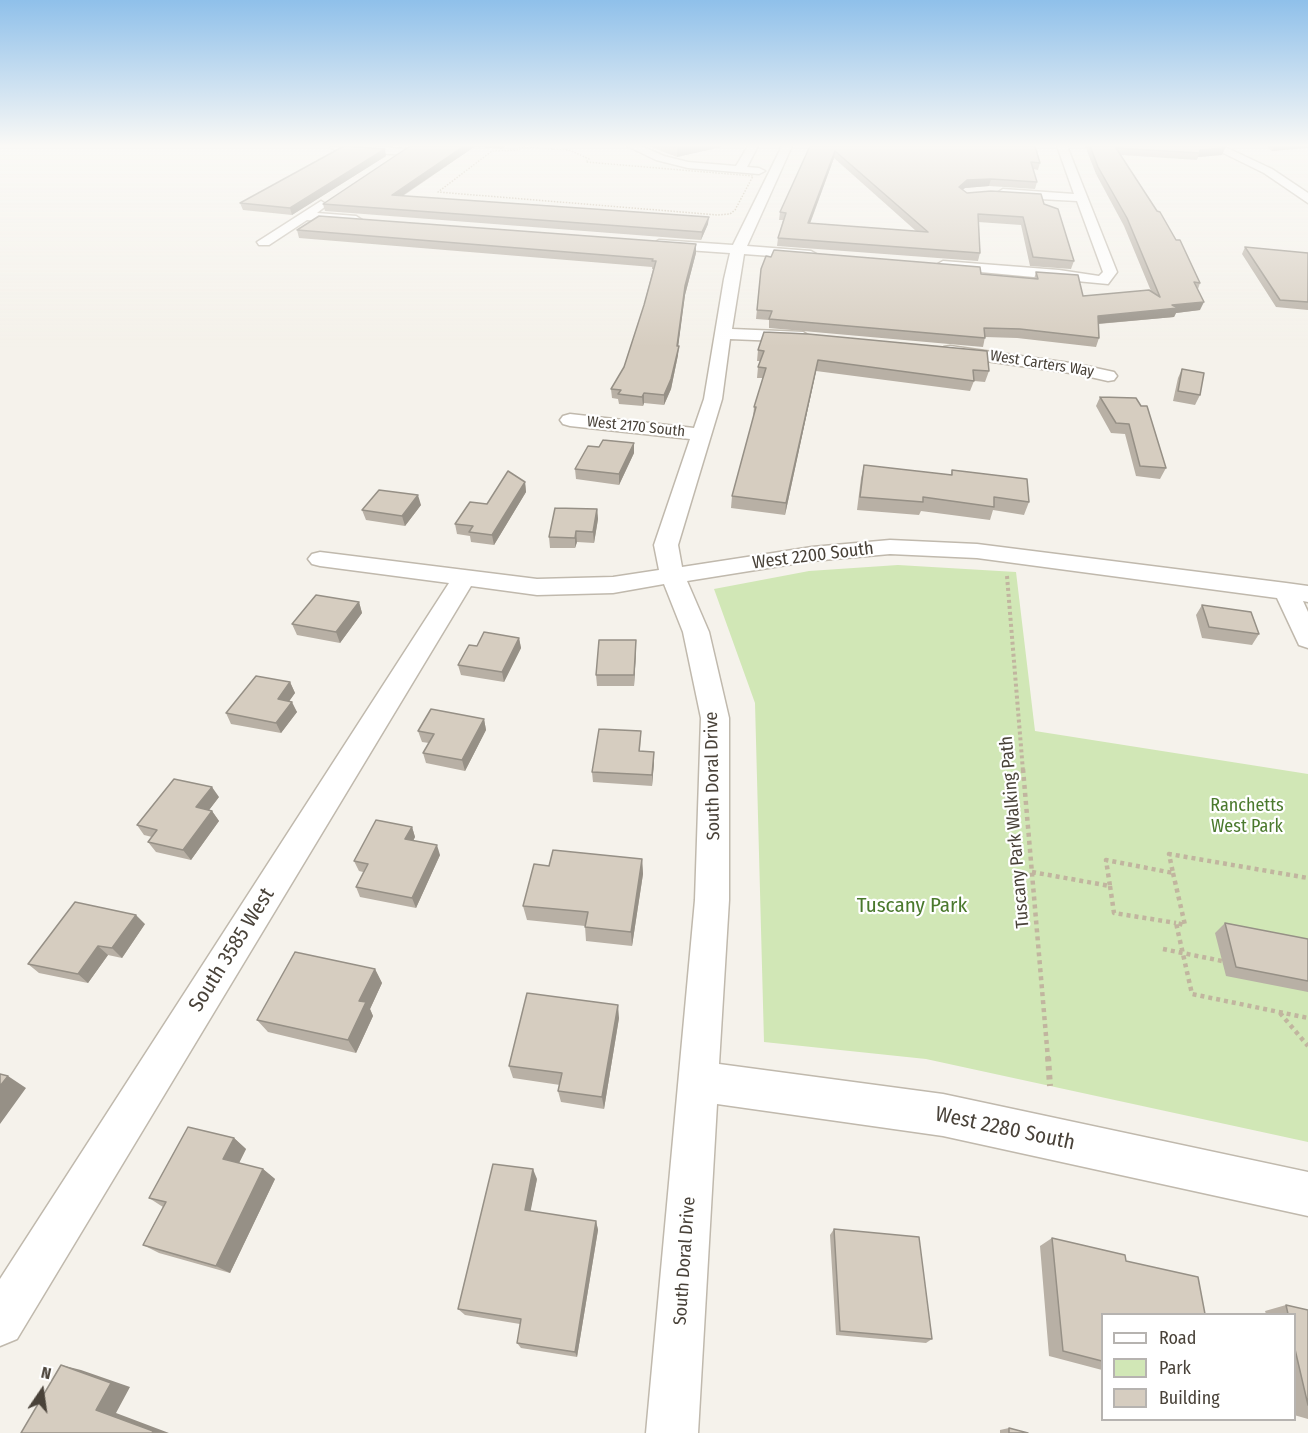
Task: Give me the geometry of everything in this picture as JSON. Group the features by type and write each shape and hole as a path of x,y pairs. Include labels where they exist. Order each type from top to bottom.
{"street":[{"path":"264,242 310,213"},
{"name":"South Doral Drive","path":"672,1433 712,900 715,718 696,632 672,574 666,545 713,399 731,279 738,249 755,213"},
{"path":"931,264 1059,274 1103,281 1110,272 1088,213"},
{"path":"305,216 368,221"},
{"path":"650,243 826,256"},
{"path":"724,334 818,338"},
{"name":"West Carters Way","path":"929,348 993,356 1108,376"},
{"name":"West 2170 South","path":"570,420 703,435"},
{"name":"West 2200 South","path":"320,559 537,587 613,585 812,554 890,547 977,551 1297,592"},
{"name":"South 3585 West","path":"0,1322 464,578"},
{"path":"1297,592 1308,639"},
{"name":"West 2280 South","path":"699,1081 943,1115 1308,1194"}],"path":[{"path":"692,213 718,215 731,213"},
{"name":"Tuscany Park Walking Path","path":"1007,575 1050,1086"},
{"path":"1173,873 1106,860 1114,913 1185,925 1169,854 1308,878"},
{"path":"1032,872 1110,886"},
{"path":"1176,923 1192,994 1308,1018"},
{"path":"1162,949 1222,960"},
{"path":"1279,1012 1308,1046"}],"green space":[{"name":"Tuscany Park","path":"898,565 1016,572 1035,731 1308,774 1308,1142 926,1059 764,1042 755,703 714,589 809,571"}],"building":[{"path":"443,213 650,213 709,217 702,232"},
{"path":"786,213 812,213 808,223 928,232 906,213 1059,213 1074,261 1033,257 1023,217 978,214 980,253 778,238"},
{"path":"1124,213 1160,213 1176,240 1180,240 1200,283 1194,282 1204,302 1172,305 1178,308 1098,316 1099,338 1020,329 984,328 985,338 769,319 772,311 757,310 761,269 766,256 771,257 774,250 980,267 981,274 1038,279 1036,272 1078,275 1083,296 1149,290 1160,297"},
{"path":"319,216 696,244 685,286 677,346 679,346 671,379 664,395 644,393 642,397 618,394 621,390 611,389 624,367 656,261 652,261 653,259 297,230"},
{"path":"1245,247 1308,253 1308,302 1280,300"},
{"path":"764,332 987,351 989,371 973,370 974,381 818,360 786,503 732,496 766,368 758,367 764,351 758,350"},
{"path":"1182,369 1204,373 1200,395 1178,391"},
{"path":"1100,397 1136,398 1141,406 1147,406 1166,468 1140,466 1129,424 1116,423"},
{"path":"603,440 634,443 619,474 575,469 588,446 599,447"},
{"path":"864,465 952,475 952,470 1027,479 1029,502 994,497 994,507 923,497 923,502 860,497"},
{"path":"508,471 525,482 492,535 469,532 473,526 455,524 470,502 487,504"},
{"path":"379,490 418,495 402,516 362,510"},
{"path":"555,508 597,509 593,532 576,531 575,538 549,537"},
{"path":"316,595 359,602 336,632 292,624"},
{"path":"1202,605 1251,612 1259,634 1209,627"},
{"path":"484,632 519,638 502,672 458,665 469,645 477,646"},
{"path":"599,640 636,640 634,675 596,675"},
{"path":"256,676 290,682 278,699 292,702 276,723 226,713"},
{"path":"431,709 484,719 462,760 423,753 434,734 418,731"},
{"path":"599,729 641,731 639,751 654,752 652,775 592,772"},
{"path":"174,779 212,787 196,807 212,811 183,850 148,842 157,830 137,825"},
{"path":"376,820 412,827 405,839 437,845 412,898 356,887 368,864 354,861"},
{"path":"553,850 642,859 631,932 585,927 588,912 523,906 534,864 549,866"},
{"path":"75,902 136,915 112,948 98,946 78,974 28,964"},
{"path":"1225,923 1308,939 1308,981 1236,967"},
{"path":"295,952 375,969 359,1001 366,1002 348,1040 257,1020"},
{"path":"527,993 618,1005 602,1097 558,1091 562,1073 509,1066"},
{"path":"0,1074 8,1076 0,1086"},
{"path":"188,1127 234,1138 223,1159 263,1169 216,1266 143,1245 166,1202 149,1198"},
{"path":"493,1164 533,1169 525,1210 596,1221 575,1352 517,1343 521,1319 458,1309"},
{"path":"834,1229 919,1237 932,1339 840,1331"},
{"path":"1052,1238 1125,1255 1126,1261 1198,1277 1205,1313 1101,1313 1101,1361 1063,1351"},
{"path":"1286,1305 1308,1310 1308,1405 1296,1354 1296,1313 1288,1313"},
{"path":"61,1365 111,1383 96,1410 153,1431 152,1433 21,1433"},
{"path":"1009,1428 1028,1433 1009,1433"}],"park label":[{"name":"Ranchetts West Park","path":"1247,816"}]}
